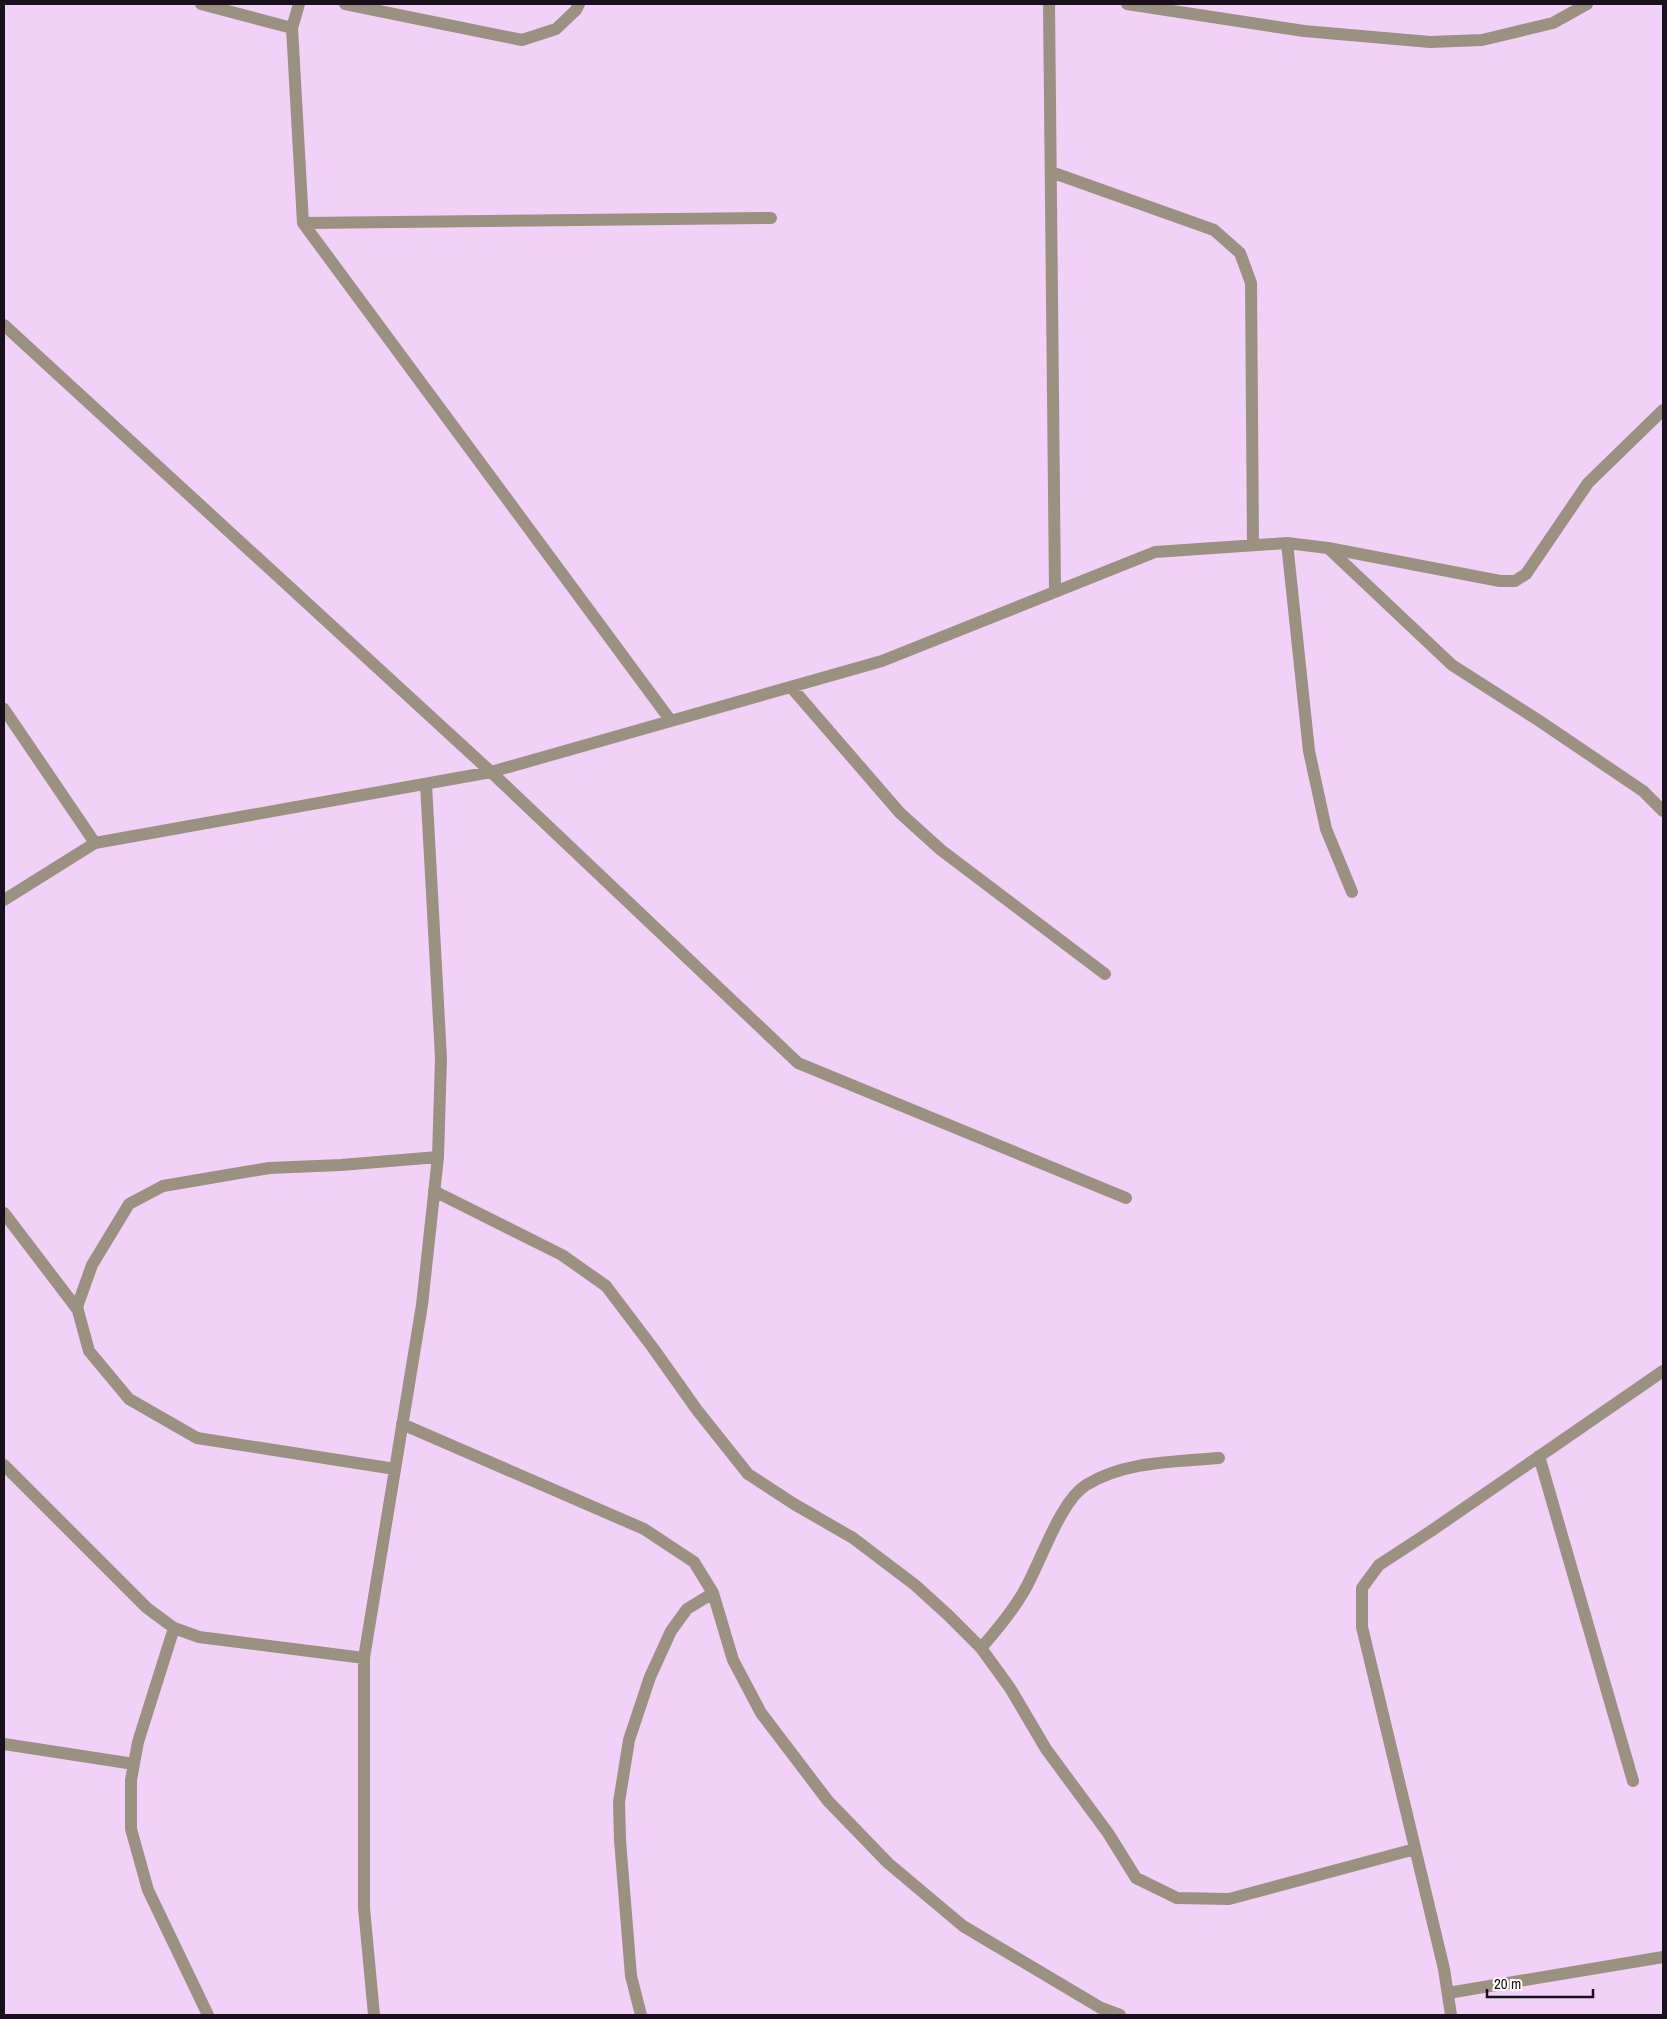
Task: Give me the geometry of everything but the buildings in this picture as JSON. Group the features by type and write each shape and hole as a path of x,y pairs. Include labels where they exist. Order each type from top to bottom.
{"street":[{"path":"201,4 292,28"},
{"path":"299,4 292,28 303,223 671,721"},
{"path":"345,4 522,40 556,29 576,10 579,4"},
{"path":"1049,4 1055,592"},
{"path":"1127,4 1304,31 1430,42 1482,40 1553,24 1587,4"},
{"path":"1051,172 1214,230 1240,253 1250,283 1253,545"},
{"path":"303,223 771,218"},
{"path":"4,325 491,772 798,1063 1126,1198"},
{"path":"4,900 95,843 491,772 882,661 1156,552 1287,543 1328,548 1500,581 1515,580 1526,574 1588,483 1663,410"},
{"path":"1287,543 1310,752 1326,830 1352,892"},
{"path":"1328,548 1452,665 1643,791 1663,811"},
{"path":"791,687 900,814 941,850 1105,974"},
{"path":"4,709 95,843"},
{"path":"374,2015 364,1908 364,1658 422,1304 438,1157 440,1058 426,784"},
{"path":"395,1469 197,1438 129,1399 90,1351 77,1307 92,1265 130,1204 162,1186 269,1168 341,1165 438,1157"},
{"path":"434,1191 562,1256 606,1286 697,1410 748,1474 794,1504 853,1538 900,1573 942,1609 981,1648 1010,1688 1046,1749 1108,1833 1136,1878 1177,1898 1229,1899 1415,1849"},
{"path":"4,1213 78,1310"},
{"path":"1451,2015 1444,1968 1362,1627 1362,1588 1379,1565 1663,1371"},
{"path":"402,1424 644,1529 694,1562 713,1593 732,1660 761,1713 828,1802 888,1863 963,1926 1101,2008 1120,2015"},
{"path":"1539,1456 1633,1781"},
{"path":"981,1648 1023,1593 1066,1505 1084,1486 1116,1471 1144,1465 1219,1458"},
{"path":"4,1465 147,1608 174,1628 199,1637 364,1658"},
{"path":"641,2015 632,1976 620,1840 619,1802 629,1740 650,1677 671,1631 688,1609 713,1593"},
{"path":"174,1628 138,1742 131,1780 131,1829 148,1890 208,2015"},
{"path":"4,1744 134,1764"},
{"path":"1448,1993 1663,1957"}]}
